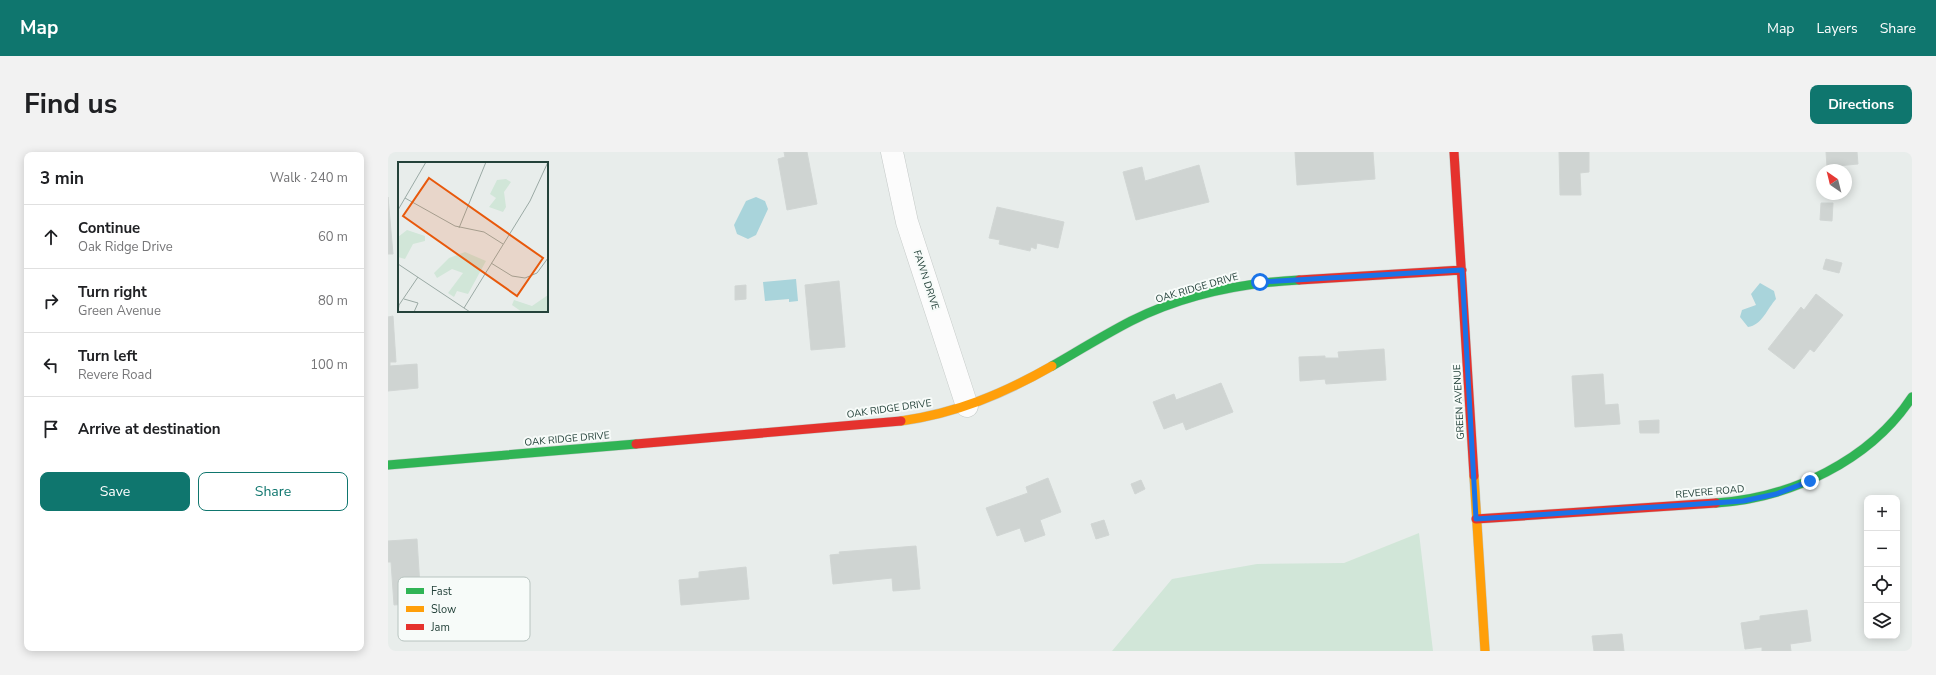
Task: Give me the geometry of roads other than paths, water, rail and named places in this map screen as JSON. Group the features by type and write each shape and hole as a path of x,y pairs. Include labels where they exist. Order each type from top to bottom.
{"street":[{"name":"FAWN DRIVE","path":"892,152 907,222 967,406"},
{"name":"GREEN AVENUE","path":"1454,152 1485,651"},
{"name":"OAK RIDGE DRIVE","path":"388,464 876,424 920,418 967,406 1013,388 1132,320 1173,304 1223,290 1260,282 1462,270"},
{"name":"REVERE ROAD","path":"1476,519 1743,501 1776,494 1810,481 1843,464 1869,444 1892,422 1912,397"}],"water":[{"path":"756,197 765,201 768,209 756,235 748,239 737,234 734,225 746,201"},
{"path":"796,279 798,301 789,302 789,299 765,301 763,282"},
{"path":"1760,283 1774,291 1776,299 1761,320 1753,326 1748,327 1740,317 1742,310 1756,305 1751,294"}]}
